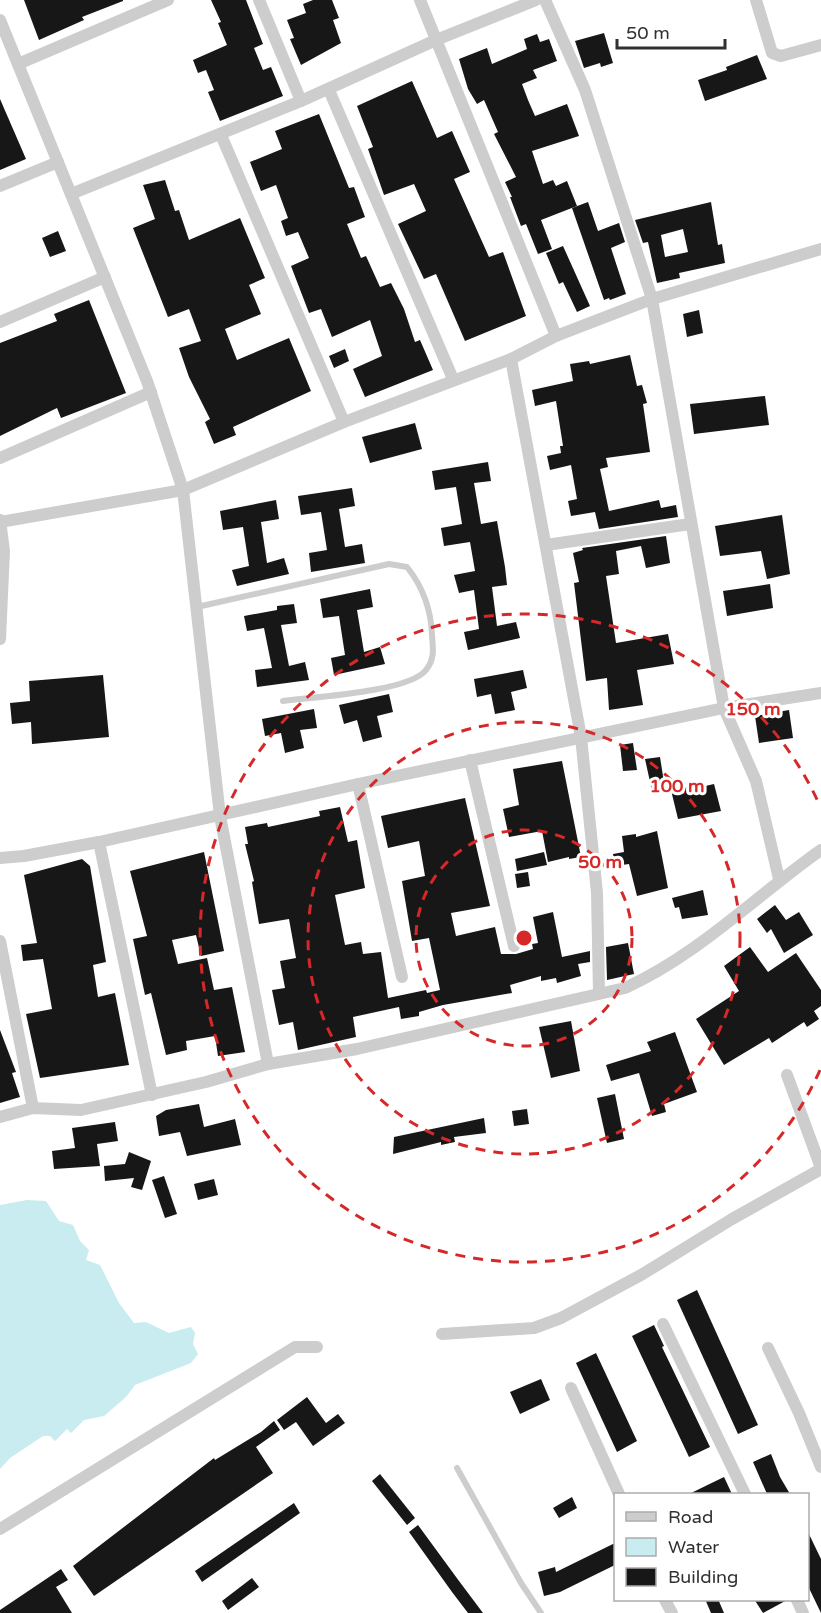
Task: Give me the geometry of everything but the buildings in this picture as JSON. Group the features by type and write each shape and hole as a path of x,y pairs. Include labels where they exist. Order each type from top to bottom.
{"street":[{"path":"18,64 166,0"},
{"path":"259,0 301,101"},
{"path":"420,0 556,336"},
{"path":"71,194 329,90 436,40 536,0"},
{"path":"545,0 585,90 652,299 724,708 756,781 779,879"},
{"path":"756,0 772,53 781,56 821,45"},
{"path":"0,20 5,46 18,64 151,392 183,490 220,816 268,1064"},
{"path":"329,90 453,379"},
{"path":"221,135 345,422"},
{"path":"0,186 58,162"},
{"path":"0,639 4,552 0,521 183,490 345,422 453,379 511,359 556,336 652,299 821,249"},
{"path":"0,322 105,277"},
{"path":"511,359 581,737 597,893 599,993"},
{"path":"0,458 151,392"},
{"path":"546,545 690,524"},
{"path":"0,858 24,856 99,842 358,784 724,708 821,693"},
{"path":"470,760 514,946"},
{"path":"358,784 402,976"},
{"path":"99,842 152,1095"},
{"path":"0,1117 33,1108 81,1110 152,1095 268,1064 357,1049 625,988 654,975 779,879 821,850"},
{"path":"0,940 2,964 33,1108"},
{"path":"442,1334 534,1328 561,1318 641,1275 732,1219 821,1169 816,1135 787,1075"},
{"path":"663,1324 746,1493"},
{"path":"0,1529 295,1347 317,1347"},
{"path":"768,1348 800,1413 821,1467"},
{"path":"571,1388 619,1493"}],"lane":[{"path":"196,608 388,564 407,567 422,585 432,621 434,657 425,672 400,686 283,701"},
{"path":"457,1468 521,1583 542,1613"}],"water":[{"path":"27,1200 46,1201 59,1221 73,1225 80,1241 89,1250 86,1260 100,1265 119,1303 134,1323 146,1322 169,1333 191,1327 195,1333 193,1344 198,1354 191,1363 135,1385 126,1397 104,1416 84,1420 71,1433 67,1429 55,1441 50,1436 43,1436 10,1458 0,1469 0,1205"}]}
